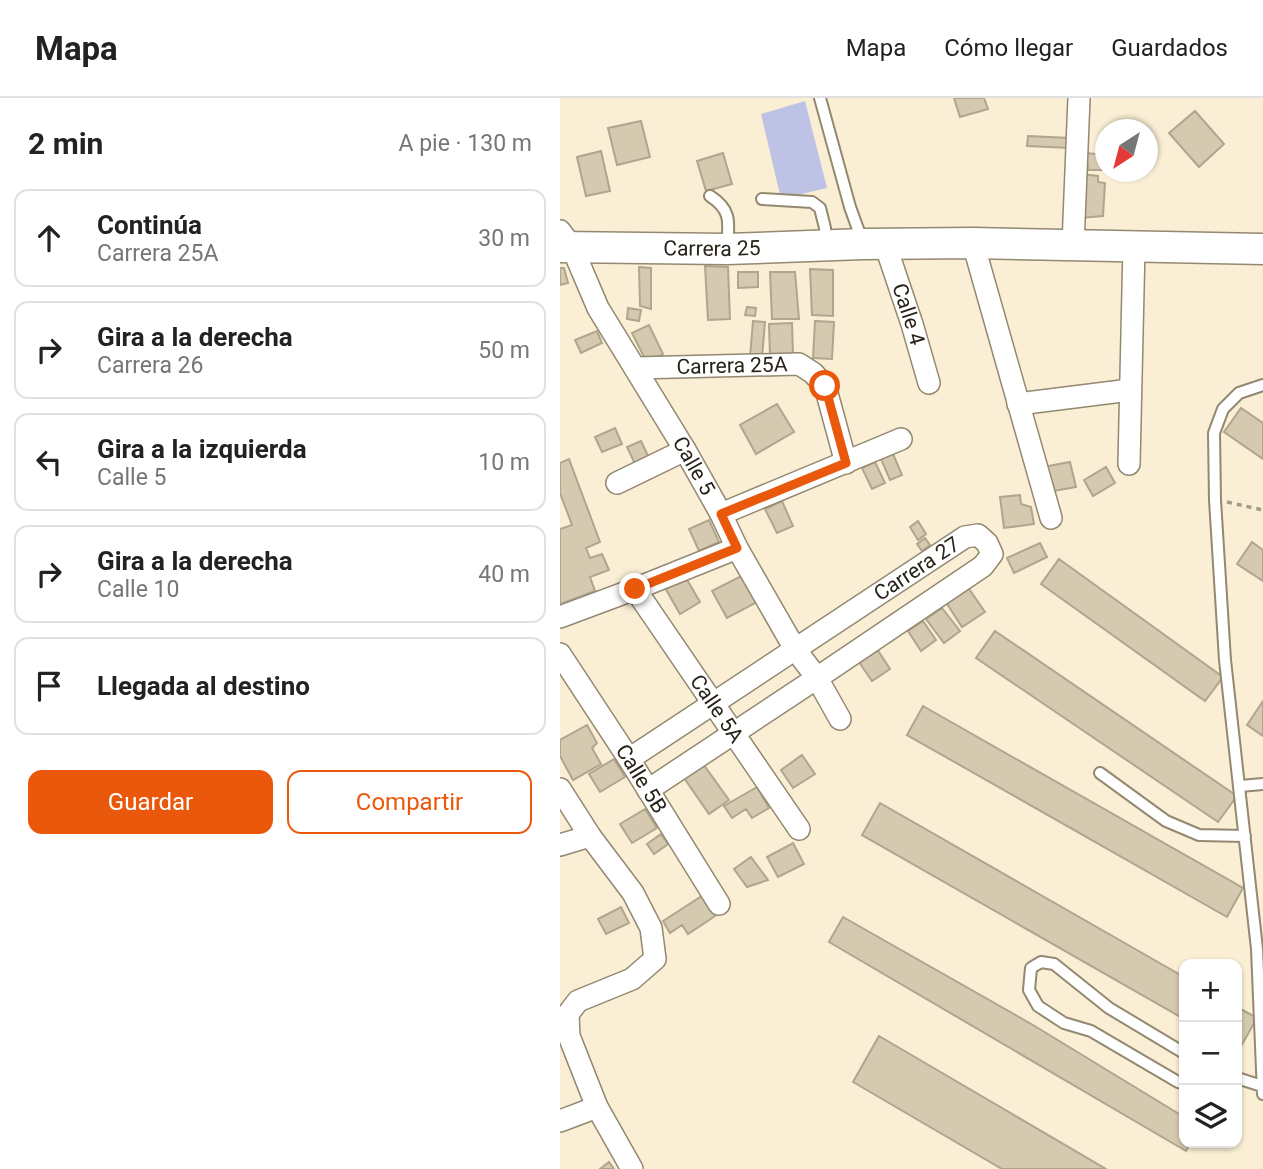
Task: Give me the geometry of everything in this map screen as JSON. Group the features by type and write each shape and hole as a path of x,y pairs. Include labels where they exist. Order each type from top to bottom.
{"street":[{"path":"1073,245 1079,98"},
{"name":"Carrera 25","path":"564,241 727,249 973,243 1263,249"},
{"name":"Calle 5","path":"564,241 598,308 685,450 795,649 817,678 841,719"},
{"path":"973,243 1051,518"},
{"name":"Calle 4","path":"874,244 912,324 929,383"},
{"path":"1129,464 1134,246"},
{"name":"Carrera 25A","path":"636,368 799,364 813,373 825,386 846,463"},
{"path":"1018,404 1130,390"},
{"path":"721,514 901,439"},
{"path":"618,483 685,450"},
{"name":"Carrera 27","path":"629,759 965,537 978,535 986,543 992,554 983,566 648,790"},
{"path":"560,617 737,548"},
{"name":"Calle 5A","path":"635,589 799,829"},
{"name":"Calle 5B","path":"560,654 719,904"},
{"path":"560,789 590,836 633,893 651,928 655,959 632,979 578,1001 568,1014 569,1036 597,1107 632,1169"},
{"path":"560,845 590,836"},
{"path":"560,1121 597,1107"}],"lane":[{"path":"820,98 850,207 874,244"},
{"path":"710,196 721,203 727,212 727,249"},
{"path":"762,199 812,202 820,208 826,245"},
{"path":"1242,1082 1263,1090 1260,951 1225,660 1215,500 1214,433 1223,409 1239,393 1263,385"},
{"path":"1100,773 1166,821 1199,835 1245,836"},
{"path":"1240,786 1263,784"},
{"path":"1179,1050 1109,1007 1054,964 1041,962 1031,968 1029,990 1038,1006 1064,1023 1091,1031 1179,1082"}],"path":[{"path":"1215,500 1263,510"}],"shaded area":[{"path":"805,101 827,188 781,199 761,114"}],"building":[{"path":"954,98 984,98 988,109 960,117"},
{"path":"1195,111 1224,144 1199,167 1169,133"},
{"path":"641,121 650,157 617,165 608,128"},
{"path":"1028,136 1070,138 1070,148 1027,146"},
{"path":"601,151 610,191 586,196 577,157"},
{"path":"723,153 732,184 706,191 697,161"},
{"path":"1086,153 1095,154 1095,170 1088,170"},
{"path":"1080,174 1095,176 1095,182 1105,183 1103,216 1080,218"},
{"path":"705,266 728,267 730,319 708,320"},
{"path":"639,267 651,268 651,309 640,306"},
{"path":"560,268 564,268 568,283 560,285"},
{"path":"810,269 833,270 833,316 812,315"},
{"path":"738,272 758,272 758,287 738,288"},
{"path":"770,272 795,272 799,319 772,319"},
{"path":"747,307 756,308 755,316 745,315"},
{"path":"628,308 641,310 639,321 627,319"},
{"path":"753,321 765,322 762,358 750,357"},
{"path":"815,321 834,322 832,359 813,358"},
{"path":"792,323 793,355 770,356 769,324"},
{"path":"649,325 663,354 647,363 632,333"},
{"path":"597,331 602,343 581,353 575,340"},
{"path":"777,404 794,432 756,454 740,425"},
{"path":"1241,408 1263,423 1263,459 1224,432"},
{"path":"615,428 622,444 602,452 595,437"},
{"path":"641,441 650,460 636,466 627,447"},
{"path":"893,454 902,475 890,480 881,459"},
{"path":"569,459 600,542 586,548 590,558 602,554 609,570 590,577 595,591 560,604 560,529 572,525 560,493 560,463"},
{"path":"875,462 885,483 872,489 862,468"},
{"path":"1070,462 1076,487 1048,492 1043,467"},
{"path":"1106,467 1115,483 1093,496 1084,480"},
{"path":"1020,495 1021,504 1031,507 1034,524 1004,528 1000,497"},
{"path":"782,501 793,526 777,533 765,509"},
{"path":"709,520 719,542 699,551 689,529"},
{"path":"918,521 926,534 918,540 910,527"},
{"path":"925,538 930,545 922,551 917,544"},
{"path":"1252,542 1263,550 1263,581 1237,564"},
{"path":"1040,543 1047,557 1014,573 1007,558"},
{"path":"1059,559 1223,677 1205,701 1041,584"},
{"path":"749,572 763,599 727,618 712,591"},
{"path":"686,578 700,602 680,614 664,586"},
{"path":"965,583 985,612 962,627 947,604 953,591"},
{"path":"942,608 960,631 944,643 926,619"},
{"path":"923,621 936,640 921,651 908,631"},
{"path":"995,631 1237,796 1218,822 976,658"},
{"path":"877,649 890,669 872,681 859,662"},
{"path":"1263,701 1263,736 1247,725"},
{"path":"923,706 1243,888 1227,917 907,735"},
{"path":"587,725 597,743 592,748 601,764 573,780 560,756 560,740"},
{"path":"802,755 815,774 793,788 781,770"},
{"path":"614,759 625,777 600,792 589,774"},
{"path":"701,761 729,800 709,814 682,775"},
{"path":"757,787 769,808 752,818 746,809 732,818 724,806"},
{"path":"880,803 1179,974 1179,1016 862,835"},
{"path":"645,809 657,828 632,843 620,824"},
{"path":"661,834 668,844 654,854 647,844"},
{"path":"793,843 804,864 778,877 767,857"},
{"path":"751,857 768,880 747,887 734,869"},
{"path":"702,896 715,916 688,934 682,925 670,933 663,921"},
{"path":"621,907 629,923 606,934 598,919"},
{"path":"843,917 1033,1025 1179,1114 1179,1147 829,942"},
{"path":"1242,1010 1257,1018 1242,1045"},
{"path":"879,1036 1106,1169 1002,1169 853,1082"},
{"path":"609,1162 614,1169 600,1169"}],"route":[{"path":"635,589 737,548 721,514 846,463 825,386"}]}
